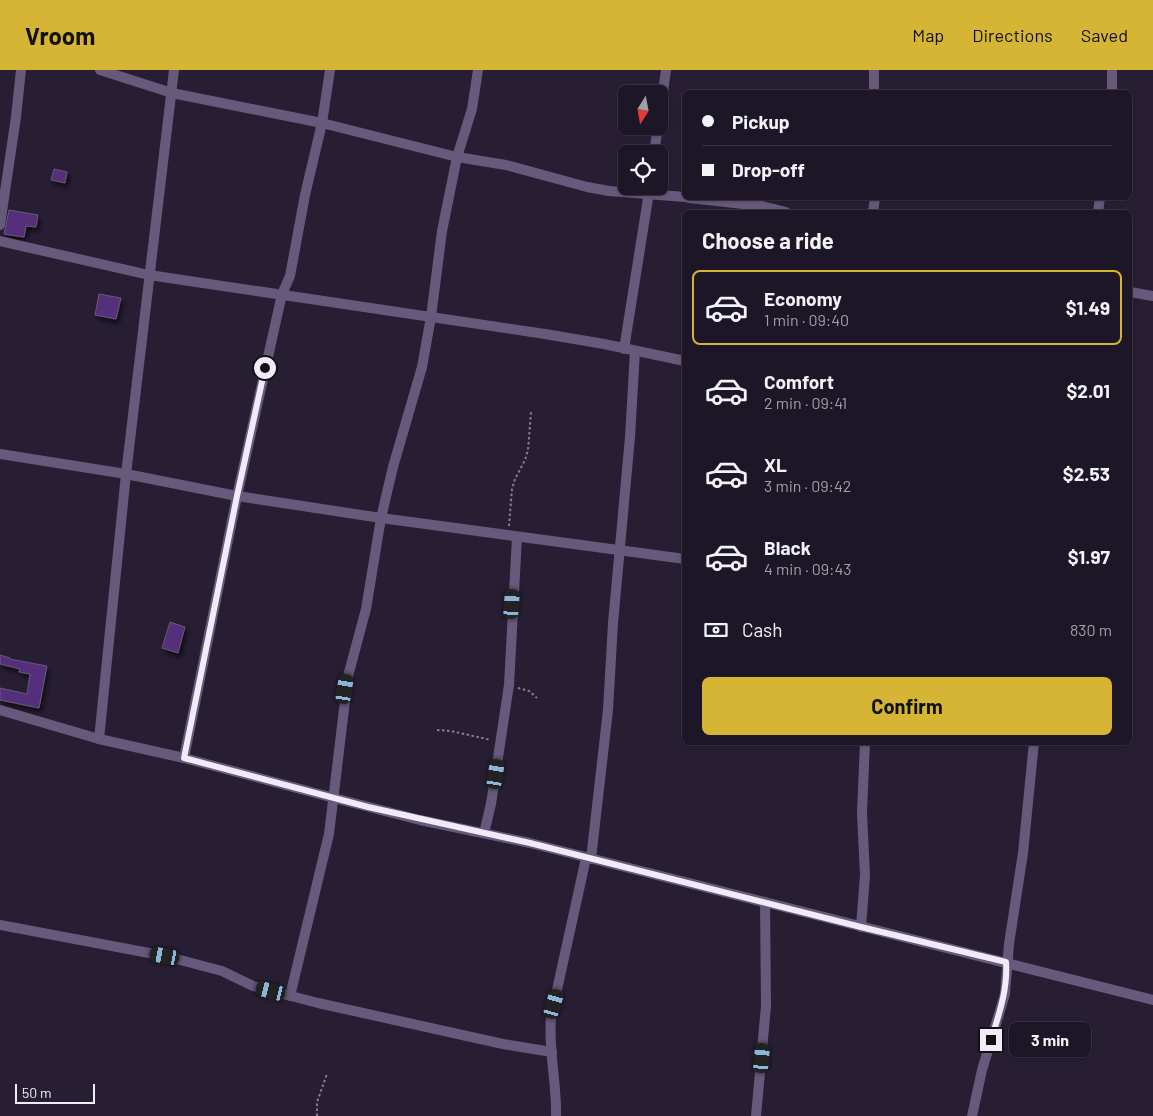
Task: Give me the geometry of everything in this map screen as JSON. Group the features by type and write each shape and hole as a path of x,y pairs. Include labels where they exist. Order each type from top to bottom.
{"street":[{"path":"0,225 21,70"},
{"path":"100,70 172,93 322,124 457,157 506,165 587,187 618,190"},
{"path":"99,739 126,474 174,70"},
{"path":"184,758 237,496 282,294 290,276 322,124 330,70"},
{"path":"290,996 324,860 334,798 348,676 366,609 381,518 393,467 422,367 431,317 442,231 457,157 472,109 478,70"},
{"path":"664,85 666,70"},
{"path":"874,70 874,90"},
{"path":"1112,70 1112,90"},
{"path":"668,194 682,196"},
{"path":"624,349 649,195"},
{"path":"707,200 762,206 778,210"},
{"path":"0,241 149,275 545,334 682,360"},
{"path":"1132,292 1153,296"},
{"path":"556,1116 550,1030 551,1016 589,858 608,710 613,623 636,351"},
{"path":"0,454 126,474 237,496 381,518 682,559"},
{"path":"484,833 491,804 509,685 513,536"},
{"path":"0,710 99,739 184,758 420,820 589,858 1153,1000"},
{"path":"861,927 865,875 862,813 865,745"},
{"path":"972,1116 982,1070 1005,994 1007,979 1006,962 1023,853 1034,745"},
{"path":"756,1116 766,1006 765,902"},
{"path":"0,925 165,956 222,971 252,986 290,996 495,1042 552,1052"}],"path":[{"path":"513,536 512,489 528,450 531,412"},
{"path":"509,685 529,691 537,698"},
{"path":"437,730 460,733 500,744"},
{"path":"317,1116 317,1102 327,1074"}],"building":[{"path":"54,169 67,172 65,183 51,180"},
{"path":"9,210 38,215 36,227 26,226 24,237 4,234"},
{"path":"99,294 121,298 116,319 95,315"},
{"path":"170,622 185,627 178,653 162,648"},
{"path":"0,655 10,659 47,666 39,708 0,700 0,688 27,694 30,674 19,672 20,669 0,664"}],"route":[{"path":"265,368 184,758 420,820 530,843 1006,962 1007,979 1005,994 991,1040"}]}
